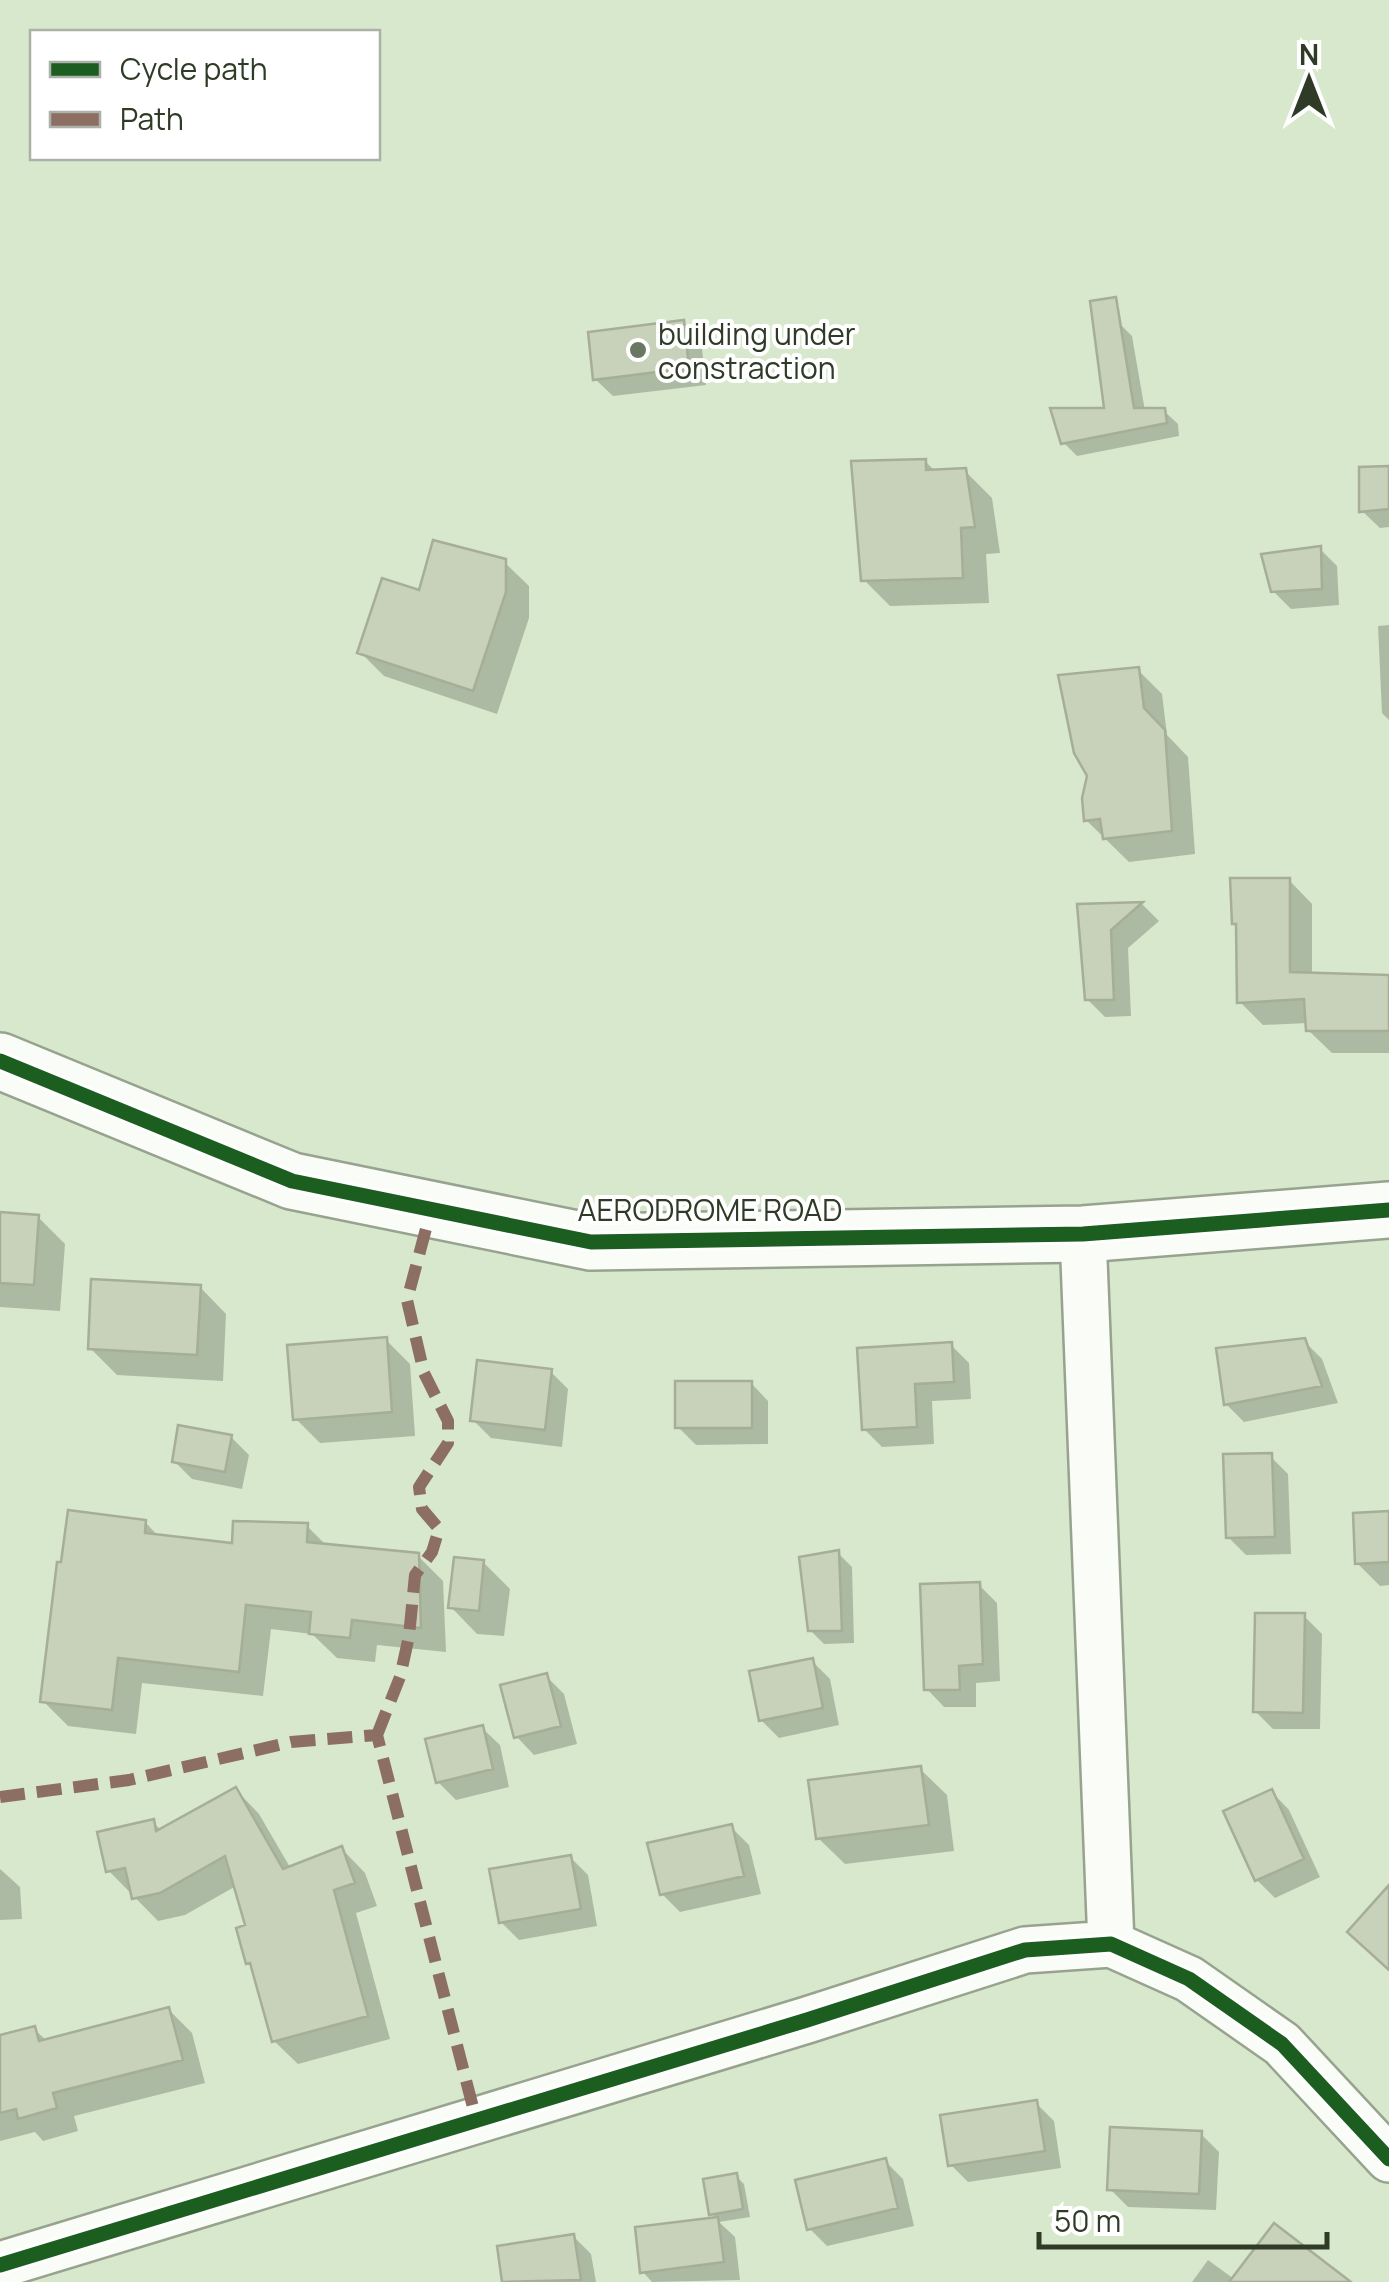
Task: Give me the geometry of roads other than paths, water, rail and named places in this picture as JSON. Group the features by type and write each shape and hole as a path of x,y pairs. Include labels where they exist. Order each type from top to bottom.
{"street":[{"name":"AERODROME ROAD","path":"0,1061 292,1182 591,1242 1083,1234 1389,1210"},
{"path":"1083,1234 1111,1944"},
{"path":"0,2265 1025,1950 1111,1944 1188,1979 1282,2044 1389,2159"}],"place":[{"name":"building under constraction","path":"638,350"}]}
